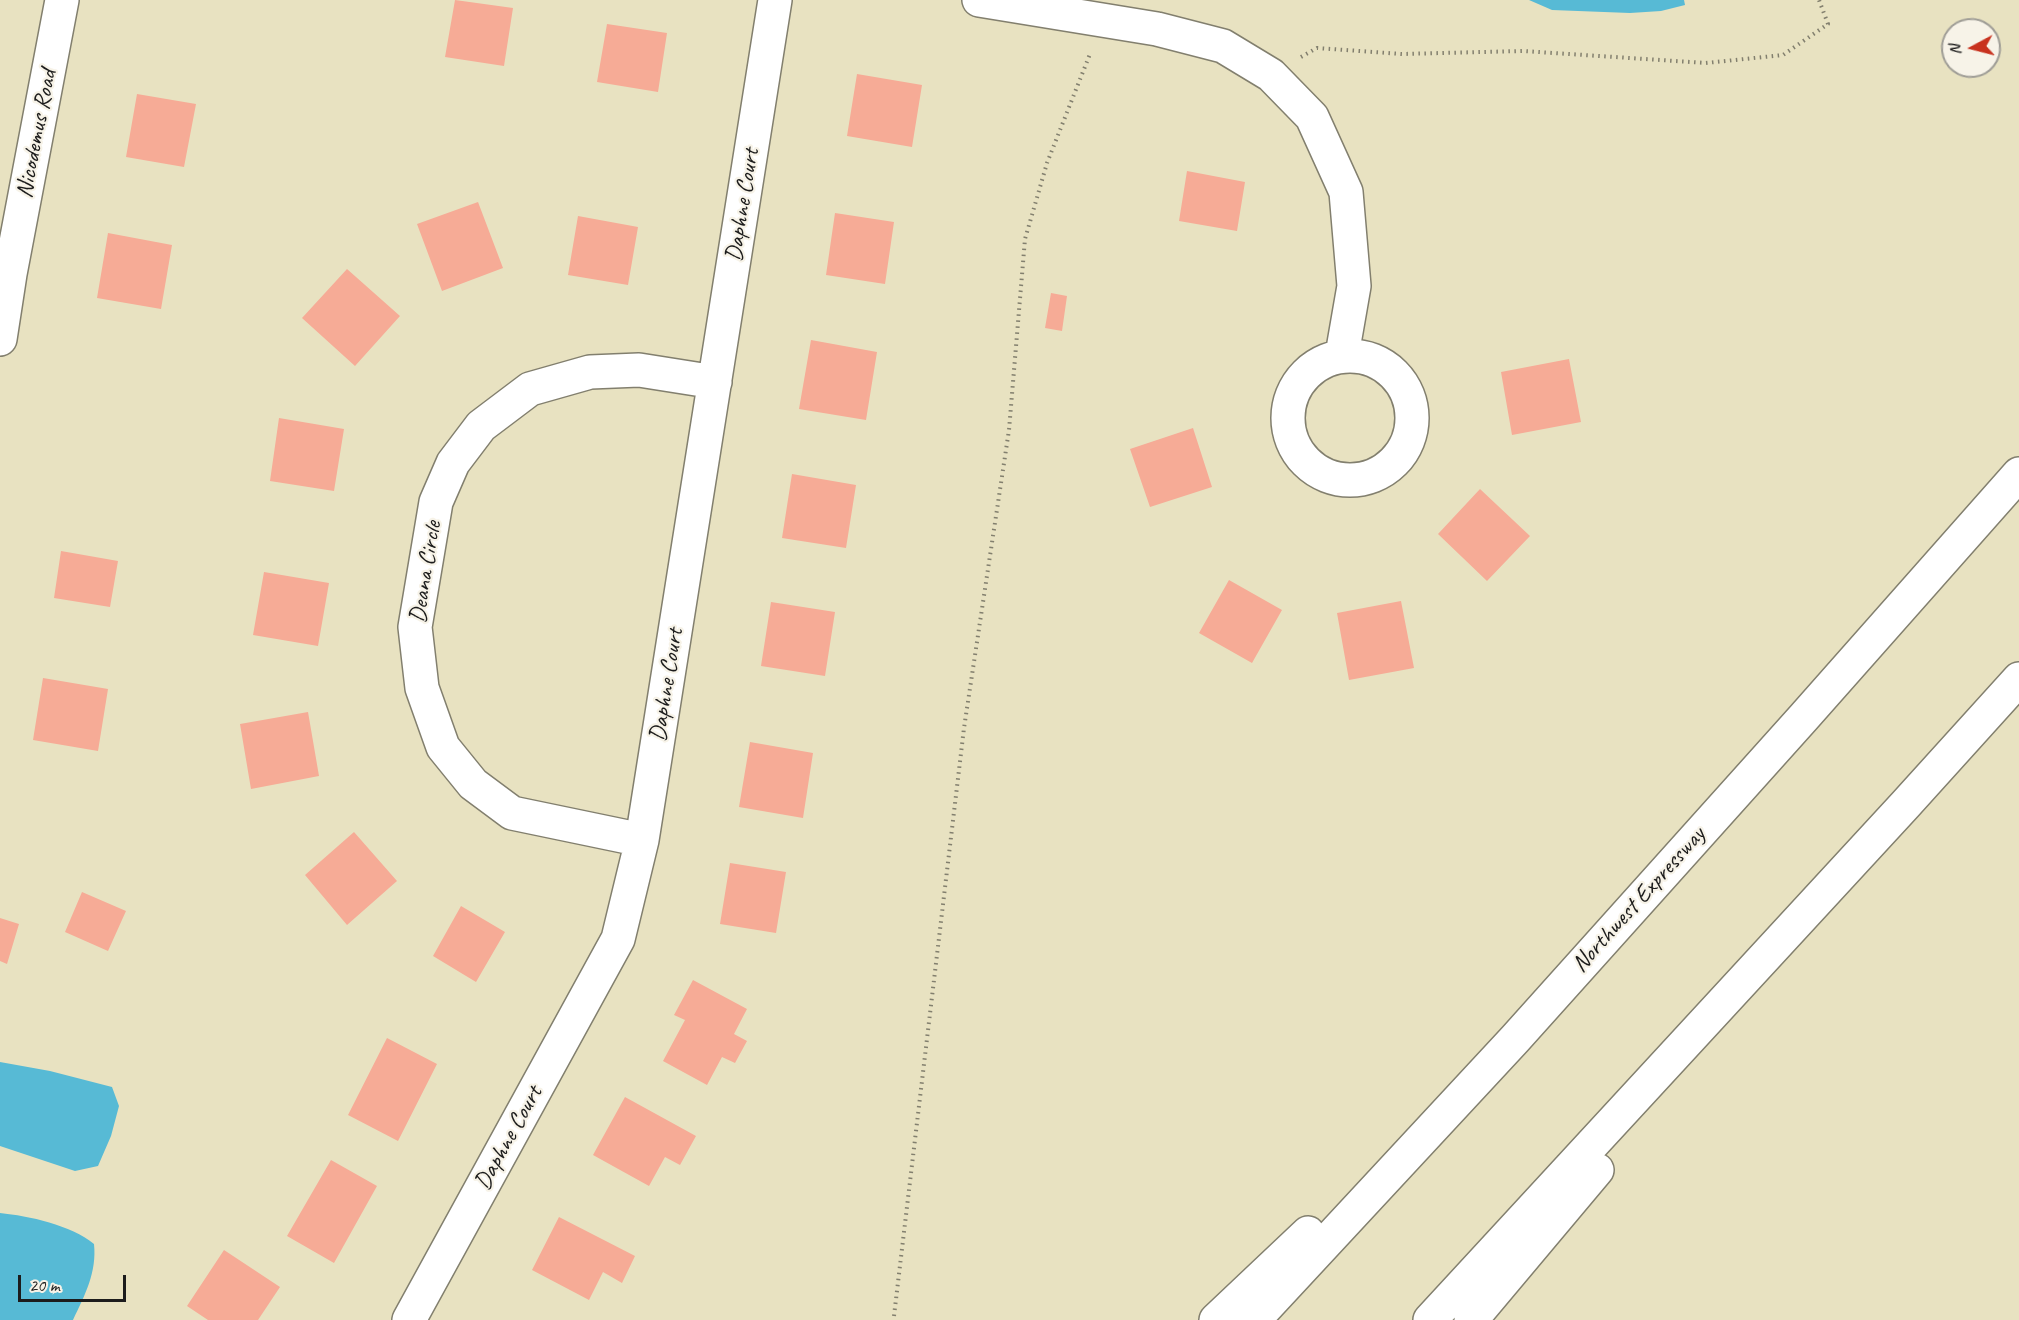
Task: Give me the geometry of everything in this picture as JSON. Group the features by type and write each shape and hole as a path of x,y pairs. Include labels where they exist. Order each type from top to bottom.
{"main road":[{"name":"Nicodemus Road","path":"0,339 10,273 62,0"},
{"name":"Daphne Court","path":"409,1320 618,939 642,840 775,0"},
{"path":"979,0 1157,28 1222,46 1271,75 1312,117 1346,192 1354,286 1342,355"},
{"name":"Deana Circle","path":"642,840 512,813 473,784 443,747 422,688 415,627 436,502 453,463 481,426 530,390 590,372 639,370 715,382"},
{"name":"Northwest Expressway","path":"1254,1320 1515,1039 2019,474"},
{"path":"1430,1320 2019,679"},
{"path":"1471,1320 1905,805"},
{"path":"1216,1320 1515,1039"}],"path":[{"path":"1271,75 1317,48 1402,54 1523,51 1706,63 1783,55 1828,24 1819,0"},
{"path":"894,1316 964,728 1009,430 1025,239 1047,163 1103,20"}],"water":[{"path":"1529,0 1684,0 1685,5 1661,11 1630,13 1552,10"},
{"path":"0,1062 50,1071 112,1087 119,1106 111,1136 98,1166 75,1171 0,1146"},
{"path":"0,1213 24,1216 62,1227 85,1237 94,1244 92,1274 73,1320 0,1320"}],"building":[{"path":"455,0 513,8 504,66 445,57"},
{"path":"607,24 667,33 658,92 597,82"},
{"path":"857,74 922,85 912,147 847,136"},
{"path":"137,94 196,104 184,167 126,157"},
{"path":"1187,171 1245,182 1237,231 1179,221"},
{"path":"478,202 503,268 442,291 417,224"},
{"path":"835,213 894,222 885,284 826,275"},
{"path":"578,216 638,227 628,285 568,275"},
{"path":"108,233 172,245 161,309 97,298"},
{"path":"347,269 400,316 355,366 302,318"},
{"path":"1051,293 1067,296 1062,331 1045,328"},
{"path":"811,340 877,352 866,420 799,409"},
{"path":"1569,359 1581,422 1512,435 1501,372"},
{"path":"279,418 344,429 334,491 270,481"},
{"path":"1193,428 1212,487 1150,507 1130,449"},
{"path":"792,474 856,485 846,548 782,538"},
{"path":"1480,489 1530,536 1487,581 1438,534"},
{"path":"61,551 118,561 110,607 54,598"},
{"path":"264,572 329,583 318,646 253,635"},
{"path":"1229,580 1282,610 1252,663 1199,633"},
{"path":"1401,601 1414,668 1349,680 1337,613"},
{"path":"771,602 835,612 825,676 761,666"},
{"path":"43,678 108,689 98,751 33,740"},
{"path":"308,712 319,776 251,789 240,724"},
{"path":"750,742 813,753 803,818 739,807"},
{"path":"354,832 397,881 347,925 305,875"},
{"path":"730,863 786,872 776,933 720,924"},
{"path":"82,892 126,911 108,951 65,932"},
{"path":"461,906 505,932 476,982 433,956"},
{"path":"0,918 19,924 7,964 0,961"},
{"path":"693,980 747,1009 734,1034 747,1041 735,1063 722,1057 707,1085 663,1061 685,1020 674,1015"},
{"path":"387,1038 437,1064 398,1141 348,1115"},
{"path":"625,1097 696,1136 680,1165 665,1157 649,1186 593,1155"},
{"path":"331,1160 377,1186 334,1263 287,1236"},
{"path":"559,1217 635,1256 622,1283 603,1272 589,1300 532,1270"},
{"path":"224,1250 280,1287 258,1320 208,1320 187,1306"}]}
